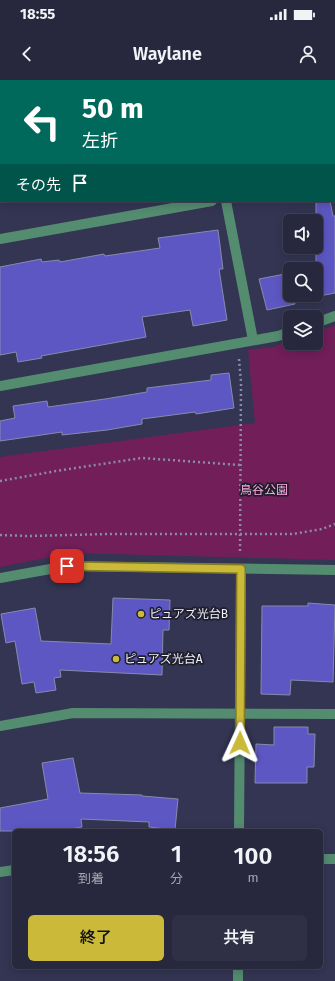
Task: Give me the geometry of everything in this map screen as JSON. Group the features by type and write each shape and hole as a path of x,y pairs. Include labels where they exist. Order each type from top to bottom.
{"street":[{"path":"0,239 206,202"},
{"path":"226,202 253,340"},
{"path":"323,320 335,316"},
{"path":"0,386 283,334"},
{"path":"0,578 67,566 335,570"},
{"path":"239,829 241,569"},
{"path":"0,726 73,713 335,714"},
{"path":"323,859 335,859"},
{"path":"0,872 12,870"},
{"path":"238,969 238,981"}],"path":[{"path":"238,343 241,382 241,569"},
{"path":"0,481 142,458 240,465"},
{"path":"0,535 293,534 322,529 335,524"}],"green space":[{"name":"鳥谷公園","path":"335,325 335,560 71,553 0,567 0,457 255,423 248,350 273,347 283,343 283,350 323,350 323,329"}],"building":[{"path":"316,202 330,202 333,216 335,216 335,293 323,295 323,262 316,262 316,254 323,254 323,214 316,214"},
{"path":"218,230 223,269 219,269 227,320 193,326 190,310 142,317 146,337 41,356 42,358 18,362 16,352 0,355 0,267 41,259 42,262 59,260 60,262 104,254 105,256 160,248 158,238"},
{"path":"283,274 283,302 294,302 295,304 267,310 259,279"},
{"path":"229,373 234,408 196,414 195,412 142,419 142,424 107,430 62,435 62,432 0,441 0,421 15,418 13,406 47,401 48,407 105,399 147,392 147,388 211,380 211,375"},
{"path":"113,598 170,600 169,630 163,630 162,675 60,670 61,677 54,678 56,690 36,693 34,682 22,684 15,641 6,643 1,614 35,608 41,641 111,644"},
{"path":"308,603 335,605 333,682 291,680 290,695 261,694 262,606 308,606"},
{"path":"274,727 308,727 308,734 315,734 314,767 307,767 307,783 255,783 256,744 274,745"},
{"path":"73,758 80,793 142,795 178,799 175,829 149,827 149,822 81,819 82,827 70,829 12,829 12,831 0,831 0,808 48,799 42,763"}],"place":[{"name":"ピュアズ光台B","path":"141,614"},
{"name":"ピュアズ光台A","path":"116,659"}],"route":[{"path":"67,566 241,569 240,743"}]}
